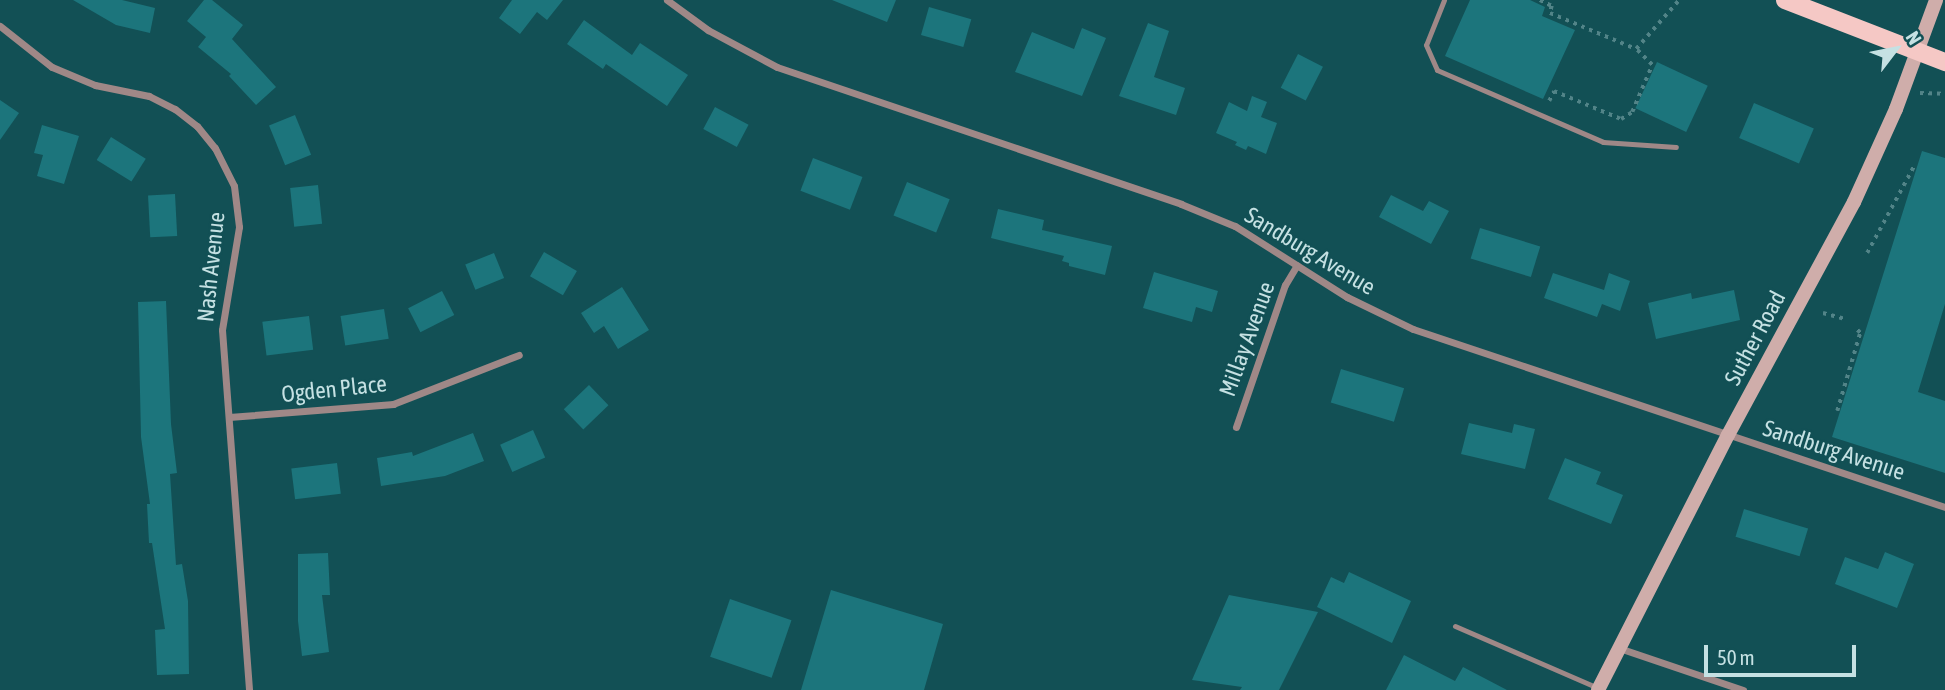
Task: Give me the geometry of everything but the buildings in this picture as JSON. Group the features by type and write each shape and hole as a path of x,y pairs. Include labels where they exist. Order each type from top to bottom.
{"main road":[{"path":"1785,0 1945,62"}],"street":[{"name":"Sandburg Avenue","path":"667,0 719,37 777,67 1181,204 1235,226 1347,297 1413,329 1945,507"},
{"name":"Suther Road","path":"1598,689 1728,435 1854,202 1896,110 1936,0"},
{"name":"Nash Avenue","path":"0,26 52,67 95,85 149,96 175,109 197,126 223,160 234,186 239,227 222,330 249,690"},
{"name":"Millay Avenue","path":"1236,427 1285,285 1297,265"},
{"name":"Ogden Place","path":"229,416 393,404 519,355"},
{"path":"1618,648 1743,690"}],"lane":[{"path":"1444,0 1426,45 1437,70 1603,142 1676,147"},
{"path":"1455,626 1598,689"}],"path":[{"path":"1540,0 1552,6 1550,13 1636,50 1652,65 1632,112 1621,119 1554,91 1549,101"},
{"path":"1636,50 1679,0"},
{"path":"1918,93 1945,94"},
{"path":"1867,253 1914,166"},
{"path":"1824,313 1845,319"},
{"path":"1837,411 1860,333 1857,330"}]}
